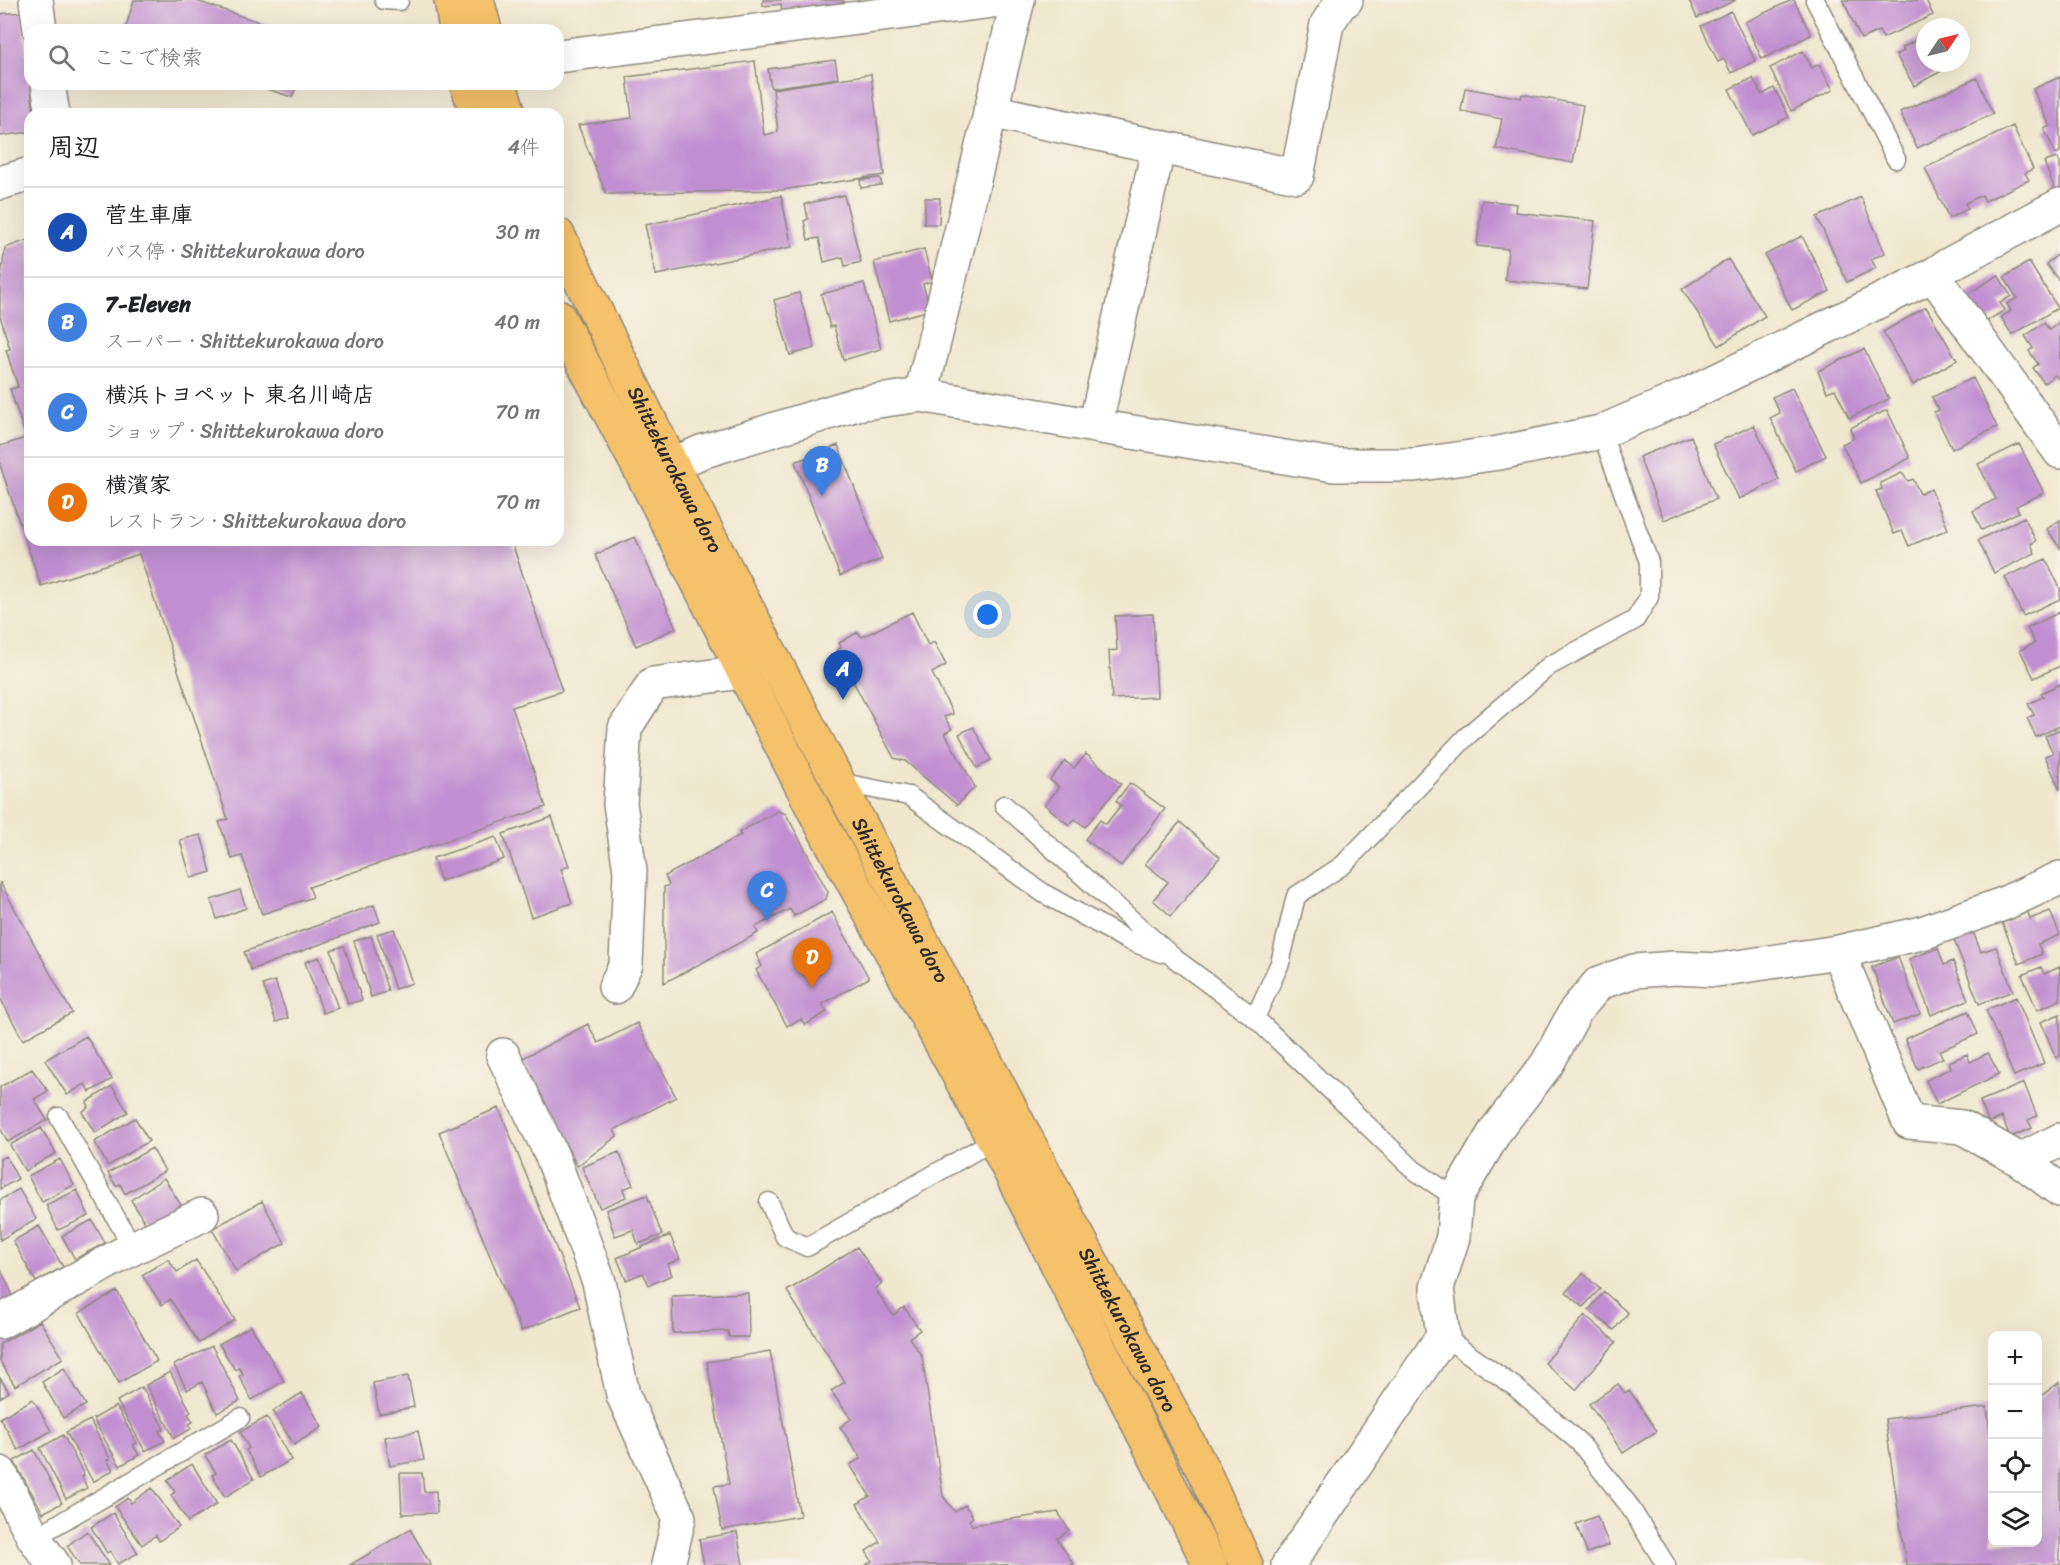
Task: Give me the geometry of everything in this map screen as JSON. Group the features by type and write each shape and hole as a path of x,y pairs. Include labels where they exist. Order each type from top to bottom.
{"main road":[{"path":"451,0 455,24"},
{"path":"477,0 483,24"},
{"path":"469,90 475,108"},
{"path":"502,90 507,108"},
{"name":"Shittekurokawa doro","path":"564,260 569,281 658,471 742,672 994,1140 1210,1565"},
{"name":"Shittekurokawa doro","path":"564,325 775,659 1204,1472 1246,1565"}],"street":[{"path":"36,0 39,24"},
{"path":"564,55 1001,0"},
{"path":"921,395 1018,0"},
{"path":"990,111 1297,176 1327,24 1340,4 1346,0"},
{"path":"49,90 52,108"},
{"path":"1095,426 1159,146"},
{"path":"0,183 24,176"},
{"path":"658,471 701,452 857,404 921,395 1334,465 1414,465 1500,453 1600,432 1689,394 1933,275 2060,205"},
{"path":"1933,275 2060,452"},
{"path":"615,987 626,964 630,872 620,804 625,728 653,684 742,672 775,659"},
{"path":"1288,1565 1443,1336 1437,1288 1453,1237 1456,1198 1496,1130 1547,1064 1576,1010 1599,983 1634,971 1675,968 1717,970 1838,952 1922,933 2059,882"},
{"path":"1838,952 1909,1122 1962,1127 2020,1160 2060,1190"},
{"path":"503,1055 552,1156 599,1282 623,1395 680,1518 668,1565"},
{"path":"2020,1160 2060,1140"},
{"path":"0,1322 133,1248 202,1215"},
{"path":"0,1473 34,1538 54,1565"}],"lane":[{"path":"1815,0 1896,159"},
{"path":"1255,1018 1280,963 1296,896 1343,865 1467,736 1549,666 1635,620 1649,597 1649,562 1600,432"},
{"path":"838,782 909,796 1043,893 1125,939 1174,958"},
{"path":"1004,805 1174,958 1255,1018 1414,1170 1456,1198"},
{"path":"59,1117 133,1248"},
{"path":"769,1202 785,1237 807,1247 994,1140"},
{"path":"1443,1336 1515,1387 1580,1443 1628,1504 1666,1565"},
{"path":"34,1538 240,1418"}],"building":[{"path":"134,0 194,0 264,24 127,24"},
{"path":"763,0 843,0 844,8 782,14 781,4 763,6"},
{"path":"1689,0 1736,0 1697,18"},
{"path":"1792,0 1811,35 1762,59 1745,22"},
{"path":"1843,0 1926,0 1933,15 1926,18 1916,18 1916,23 1883,38 1879,31 1861,39"},
{"path":"1731,11 1755,61 1731,73 1724,59 1718,62 1701,26"},
{"path":"22,12 24,90 31,90 33,108 24,108 24,133 0,136 0,14"},
{"path":"1916,40 1916,72 1940,72 1914,86 1896,55 1904,51 1902,48"},
{"path":"1803,51 1812,68 1819,64 1833,90 1791,111 1770,68"},
{"path":"835,60 838,78 771,88 768,69"},
{"path":"755,61 764,135 778,132 773,89 871,74 884,175 781,190 606,194 578,125 632,118 627,77"},
{"path":"2060,77 2060,152 2056,154 2044,129 2050,126 2033,89"},
{"path":"1753,78 1762,95 1774,88 1789,117 1752,135 1729,89"},
{"path":"1977,78 1993,114 1917,148 1900,112"},
{"path":"1465,88 1521,98 1522,94 1583,105 1573,163 1496,149 1502,119 1461,111"},
{"path":"270,90 295,90 292,97"},
{"path":"2013,126 2033,169 2025,173 2029,180 1985,201 1982,195 1965,203 1968,209 1949,218 1925,168"},
{"path":"2058,158 2060,188 2055,190 2044,162"},
{"path":"880,178 882,185 861,188 860,180"},
{"path":"844,195 861,262 845,266 843,257 824,262 819,238 808,240 804,221 808,219 805,204"},
{"path":"781,196 792,247 656,275 645,225"},
{"path":"1861,197 1885,253 1871,259 1876,268 1847,282 1817,217"},
{"path":"925,198 940,198 939,224 924,224"},
{"path":"1482,200 1516,204 1515,212 1595,221 1587,289 1505,280 1508,249 1477,246"},
{"path":"1802,236 1830,291 1792,310 1765,255"},
{"path":"24,241 24,432 10,389 18,387 6,350 10,349 0,316 0,283 5,248"},
{"path":"924,249 932,281 923,284 930,310 889,321 874,262"},
{"path":"2060,253 2060,282 2046,264"},
{"path":"1728,259 1765,316 1719,346 1682,289"},
{"path":"2029,262 2058,308 2012,335 2001,317 2011,311 2007,304 2017,298 2004,277"},
{"path":"1998,275 2011,296 2000,303 2005,310 1984,323 1966,295"},
{"path":"864,283 881,349 843,360 834,326 830,327 821,294"},
{"path":"799,293 815,348 790,355 774,300"},
{"path":"1926,307 1957,360 1913,385 1883,332"},
{"path":"2060,322 2060,381 2055,375 2044,383 2033,368 2038,364 2029,351 2033,348 2025,336 2044,323 2049,330"},
{"path":"1864,349 1889,399 1849,418 1835,389 1827,392 1818,371"},
{"path":"1973,378 1997,427 1952,449 1934,412 1939,410 1932,397"},
{"path":"1792,388 1826,456 1796,471 1770,418 1780,413 1772,397"},
{"path":"1887,410 1910,458 1861,483 1842,444 1854,438 1850,428"},
{"path":"1754,425 1779,480 1739,499 1713,444"},
{"path":"1691,436 1716,499 1664,520 1639,457"},
{"path":"24,439 24,536 0,465 0,446"},
{"path":"2019,444 2044,493 2016,506 2019,512 1982,530 1973,511 1996,499 1978,464"},
{"path":"838,445 882,559 840,576 795,462"},
{"path":"1902,473 1908,481 1913,479 1920,494 1931,489 1948,529 1909,546 1902,531 1894,534 1876,491 1882,489 1880,483"},
{"path":"2024,517 2036,541 2031,544 2035,553 1994,573 1978,540"},
{"path":"2060,520 2060,548 2047,529"},
{"path":"635,537 676,628 636,646 595,555"},
{"path":"27,546 513,546 562,691 512,707 546,807 309,887 313,897 262,914 242,856 232,859 219,822 228,819 139,554 41,586"},
{"path":"2046,559 2060,588 2060,599 2023,616 2005,577"},
{"path":"912,612 928,645 934,642 946,665 932,673 953,714 944,717 952,729 945,733 975,787 957,805 905,761 894,758 837,651 841,647 839,643 858,632 862,637"},
{"path":"2060,612 2060,666 2034,678 2020,650 2035,643 2027,628"},
{"path":"1153,614 1157,697 1112,699 1109,651 1117,650 1115,616"},
{"path":"2060,684 2060,726 2036,737 2027,718 2034,715 2028,704 2043,697 2041,693"},
{"path":"973,727 991,760 977,768 959,734"},
{"path":"2060,729 2060,790 2045,756 2053,753 2045,736"},
{"path":"1086,754 1121,784 1085,827 1075,819 1069,825 1045,805 1059,787 1050,780 1065,761 1074,768"},
{"path":"1130,783 1165,809 1121,866 1085,839 1100,820 1106,824 1121,805 1116,801"},
{"path":"778,811 786,814 828,892 826,899 794,916 790,909 755,927 758,933 664,983 664,887 669,885 665,876 741,835 739,832"},
{"path":"552,817 569,866 561,869 572,903 531,917 503,834"},
{"path":"1180,822 1220,857 1171,916 1153,900 1168,882 1145,864"},
{"path":"201,835 211,872 191,878 180,840"},
{"path":"496,837 504,859 441,881 433,858"},
{"path":"0,882 72,1013 23,1040 0,998"},
{"path":"240,890 246,908 217,919 211,900"},
{"path":"374,905 380,922 251,970 244,952"},
{"path":"2050,911 2060,935 2038,944 2042,954 2019,964 2002,923 2028,912 2030,919"},
{"path":"832,912 869,978 822,1004 827,1012 805,1025 801,1019 787,1026 756,970 762,966 756,954"},
{"path":"394,929 412,983 395,989 377,934"},
{"path":"1973,932 1981,952 1996,947 2013,991 1979,1004 1954,940"},
{"path":"371,936 388,991 371,997 354,941"},
{"path":"344,946 362,1000 348,1004 331,950"},
{"path":"1938,948 1944,965 1953,961 1968,1000 1931,1015 1909,959"},
{"path":"319,957 338,1008 323,1013 305,962"},
{"path":"1898,957 1920,1014 1893,1024 1872,967"},
{"path":"2041,967 2044,974 2060,967 2060,1000 2037,1010 2022,975"},
{"path":"275,981 288,1018 276,1022 263,985"},
{"path":"2016,997 2044,1063 2014,1076 1986,1010"},
{"path":"1968,1011 1978,1034 1939,1051 1943,1058 1918,1069 1905,1039"},
{"path":"2060,1014 2060,1056 2056,1058 2041,1022"},
{"path":"637,1023 676,1097 614,1130 617,1136 577,1166 521,1059 588,1024 598,1043"},
{"path":"86,1036 112,1079 90,1092 85,1084 67,1095 45,1060"},
{"path":"1988,1053 1999,1074 1937,1104 1926,1080 1951,1068 1949,1062 1967,1054 1970,1062"},
{"path":"32,1069 48,1091 34,1099 47,1120 8,1142 0,1128 0,1087"},
{"path":"2024,1083 2037,1116 2028,1120 2032,1128 2010,1137 2002,1117 1989,1123 1980,1101"},
{"path":"112,1086 128,1112 95,1133 82,1112 89,1107 87,1102"},
{"path":"499,1108 580,1307 521,1331 439,1132"},
{"path":"135,1118 149,1141 108,1166 94,1142"},
{"path":"41,1128 56,1153 25,1171 10,1145"},
{"path":"152,1148 165,1171 125,1194 120,1184 116,1186 108,1173"},
{"path":"619,1152 633,1185 623,1189 626,1197 600,1208 582,1167"},
{"path":"6,1156 18,1179 0,1189 0,1159"},
{"path":"60,1159 74,1185 42,1202 28,1176"},
{"path":"164,1178 181,1205 147,1226 131,1200"},
{"path":"19,1189 36,1219 0,1240 0,1200"},
{"path":"77,1190 89,1216 58,1230 46,1205"},
{"path":"647,1195 662,1235 638,1244 633,1230 615,1236 606,1210"},
{"path":"262,1201 285,1243 236,1271 212,1229"},
{"path":"92,1220 105,1243 75,1259 62,1236"},
{"path":"39,1226 63,1267 36,1282 13,1241"},
{"path":"670,1235 680,1259 668,1264 672,1275 649,1285 643,1273 626,1280 617,1258"},
{"path":"857,1247 882,1284 875,1289 893,1315 904,1307 920,1330 909,1338 922,1356 943,1496 955,1512 965,1505 973,1517 969,1520 972,1525 1058,1512 1069,1530 1057,1539 1074,1565 866,1565 872,1561 866,1551 880,1542 857,1504 870,1496 850,1465 861,1458 840,1427 851,1419 831,1391 845,1382 787,1291"},
{"path":"168,1259 177,1272 196,1260 235,1320 199,1343 170,1299 162,1305 142,1275"},
{"path":"0,1268 14,1298 0,1304"},
{"path":"1583,1273 1600,1289 1583,1307 1566,1292"},
{"path":"117,1291 157,1361 119,1383 79,1313"},
{"path":"1604,1292 1628,1313 1614,1330 1589,1310"},
{"path":"748,1293 749,1337 729,1337 728,1331 673,1333 672,1296"},
{"path":"1585,1315 1616,1342 1576,1390 1545,1363"},
{"path":"40,1321 63,1358 15,1386 0,1361 0,1344"},
{"path":"251,1326 284,1381 252,1400 239,1376 243,1374 239,1368 235,1370 219,1344"},
{"path":"212,1346 240,1401 217,1413 202,1382 187,1390 174,1365"},
{"path":"770,1351 800,1516 722,1530 714,1486 729,1484 707,1362"},
{"path":"64,1368 86,1405 63,1418 42,1382"},
{"path":"170,1372 191,1412 188,1414 193,1422 189,1424 191,1429 174,1438 146,1385"},
{"path":"408,1376 414,1407 379,1414 373,1383"},
{"path":"0,1378 9,1392 0,1398"},
{"path":"2060,1382 2060,1565 1906,1565 1885,1419 1987,1407 1988,1547 2042,1547 2042,1395"},
{"path":"1618,1384 1625,1393 1629,1390 1657,1431 1623,1453 1589,1404"},
{"path":"142,1387 164,1429 159,1431 165,1441 145,1451 117,1401"},
{"path":"302,1393 322,1427 294,1445 273,1411"},
{"path":"33,1399 51,1431 18,1450 0,1418"},
{"path":"116,1406 137,1443 133,1445 139,1455 120,1466 93,1419"},
{"path":"267,1417 291,1460 261,1477 246,1450 249,1448 240,1432"},
{"path":"90,1420 110,1459 107,1460 113,1470 93,1482 66,1432"},
{"path":"418,1431 424,1460 390,1466 385,1437"},
{"path":"63,1435 84,1475 82,1477 87,1488 66,1499 40,1448"},
{"path":"231,1440 254,1479 225,1497 212,1475 216,1473 205,1455"},
{"path":"34,1450 62,1503 43,1513 14,1461"},
{"path":"192,1464 217,1504 188,1522 171,1495 175,1492 167,1480"},
{"path":"400,1473 422,1473 424,1492 436,1491 437,1513 402,1514"},
{"path":"152,1488 179,1527 159,1541 156,1535 142,1545 115,1507 128,1498 131,1503"},
{"path":"113,1513 138,1553 118,1564 110,1551 107,1553 91,1527"},
{"path":"1597,1516 1609,1545 1587,1553 1576,1524"},
{"path":"410,1529 431,1565 350,1565"},
{"path":"87,1531 110,1565 80,1565 67,1546"},
{"path":"737,1532 743,1565 704,1565 699,1539"}],"place":[{"name":"7-Eleven","path":"822,496"},
{"name":"菅生車庫","path":"843,700"},
{"name":"横浜トヨペット 東名川崎店","path":"767,921"},
{"name":"横濱家","path":"812,988"}]}
